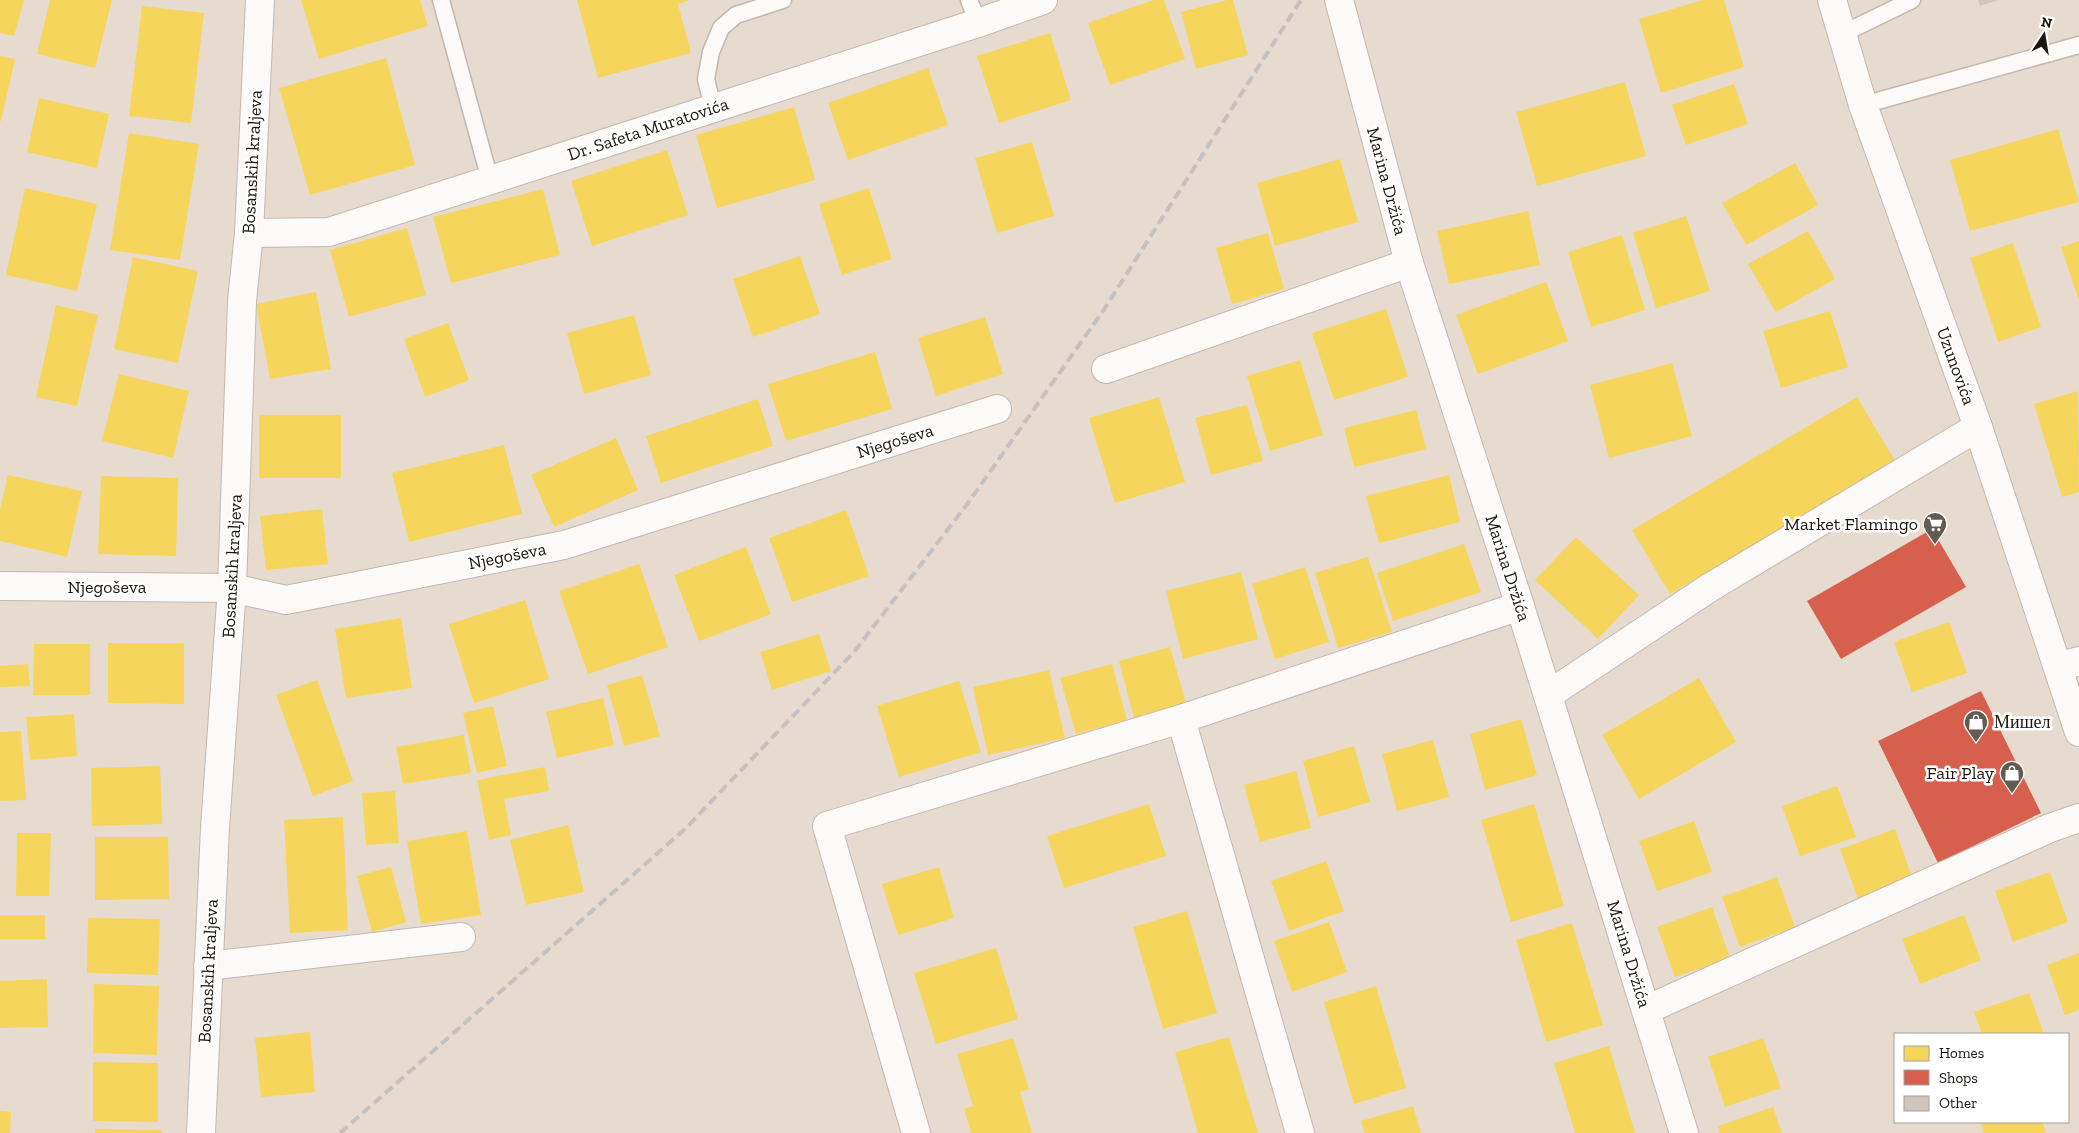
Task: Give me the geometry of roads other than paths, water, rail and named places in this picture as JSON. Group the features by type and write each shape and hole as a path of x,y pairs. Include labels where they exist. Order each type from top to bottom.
{"street":[{"name":"Bosanskih kraljeva","path":"201,1133 215,828 232,588 242,301 249,232 260,0"},
{"name":"Dr. Safeta Muratovića","path":"249,232 329,232 713,108 974,12 1043,0"},
{"name":"Marina Držića","path":"1339,0 1409,263 1520,606 1684,1133"},
{"name":"Uzunovića","path":"1832,0 1863,105 1978,427 2068,664 2079,732"},
{"path":"1106,369 1409,263"},
{"name":"Njegoševa","path":"0,586 232,588 286,600 564,545 997,409"},
{"path":"1548,695 1708,588 1978,427"},
{"path":"916,1133 827,826 1181,719 1520,606"},
{"path":"1181,719 1300,1133"},
{"path":"1646,1010 2050,828 2079,818"},
{"path":"208,966 461,937"}],"lane":[{"path":"441,0 490,180"},
{"path":"713,108 706,79 711,52 722,28 736,15 783,0"},
{"path":"1842,34 1912,0"},
{"path":"1863,105 2079,44"}],"railway":[{"path":"340,1133 685,829 854,652 968,503 1103,311 1301,0"}],"place":[{"name":"Market Flamingo","path":"1935,545"},
{"name":"Мишел","path":"1976,743"},
{"name":"Fair Play","path":"2012,794"}]}
